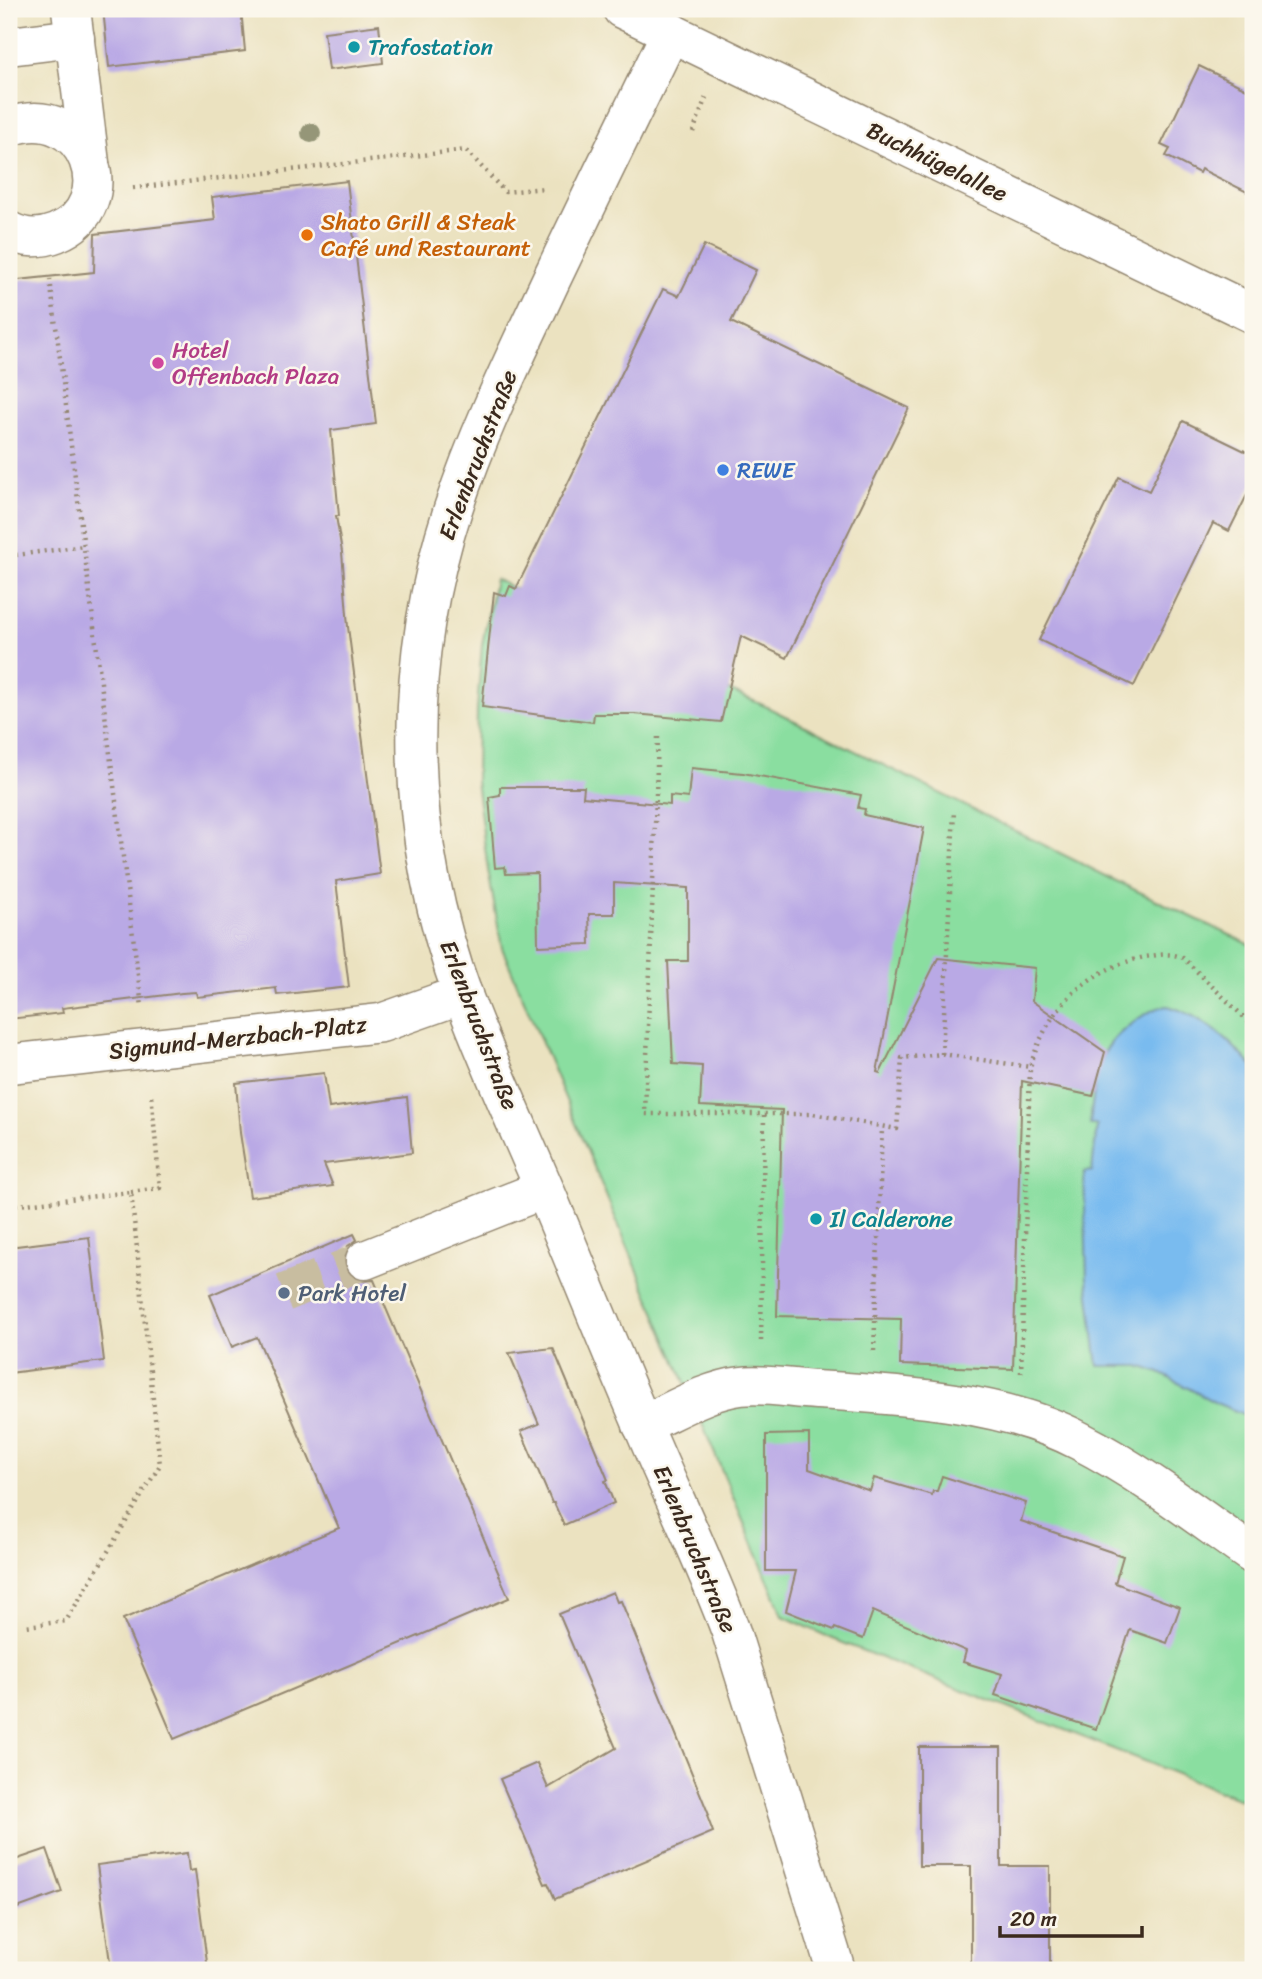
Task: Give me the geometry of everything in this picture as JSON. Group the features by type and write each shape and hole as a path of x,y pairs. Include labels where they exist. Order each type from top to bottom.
{"street":[{"name":"Buchhügelallee","path":"622,9 1253,314"},
{"path":"9,46 73,23 91,179 82,212 62,230 45,237 10,234"},
{"name":"Erlenbruchstraße","path":"671,32 504,379 453,510 433,585 425,631 417,712 418,801 433,891 463,994 642,1425 715,1589 731,1632 836,1970"},
{"path":"9,127 29,121 53,124 70,133 82,146 91,179"},
{"name":"Sigmund-Merzbach-Platz","path":"9,1064 381,1023 463,994"},
{"path":"365,1260 544,1189"},
{"path":"642,1425 714,1393 742,1386 873,1393 939,1400 1020,1416 1079,1440 1109,1457 1154,1485 1253,1555"}],"path":[{"path":"91,179 466,150 505,192 598,182"},
{"path":"9,1206 160,1188 147,1047 49,277"},
{"path":"9,556 84,547"},
{"path":"658,737 646,1114 813,1114 897,1129 902,1058 942,1054 1030,1067"},
{"path":"942,1054 954,811"},
{"path":"1020,1416 1030,1067 1035,1049 1051,1018 1065,1000 1083,984 1105,971 1128,961 1154,955 1177,955 1253,1026"},
{"path":"761,1387 764,1114"},
{"path":"873,1393 883,1128"},
{"path":"26,1626 66,1620 160,1465 131,1192"}],"green space":[{"path":"495,579 663,661 765,706 1112,879 1253,946 1253,1804 833,1639 783,1616 502,948 476,781 477,710 482,645"}],"water":[{"path":"1168,1006 1193,1016 1215,1030 1253,1067 1253,1418 1216,1403 1160,1373 1139,1366 1098,1366 1087,1280 1084,1172 1092,1171 1097,1125 1090,1125 1094,1089 1104,1054 1115,1039 1141,1017"}],"building":[{"path":"103,9 241,9 245,51 109,67"},
{"name":"Trafostation","path":"379,25 383,63 329,70 324,32"},
{"path":"1199,66 1253,92 1253,195 1201,169 1199,173 1166,156 1170,149 1161,145"},
{"path":"347,181 376,424 331,430 339,516 336,516 348,627 380,874 336,881 349,987 277,995 276,988 197,997 196,992 182,993 62,1008 63,1013 9,1019 9,281 94,272 95,234 215,220 212,197"},
{"path":"704,245 756,270 731,322 909,408 787,658 741,636 721,722 634,714 594,714 593,722 482,707 494,592 506,596 510,586 516,589 663,289 679,296"},
{"path":"1183,421 1253,455 1253,483 1229,531 1213,523 1134,686 1039,640 1119,477 1149,491"},
{"path":"691,768 743,773 861,795 858,808 865,809 864,815 924,828 877,1072 880,1073 938,958 1035,968 1032,1001 1105,1052 1093,1096 1022,1081 1013,1369 900,1365 901,1319 777,1316 782,1110 700,1106 702,1066 673,1064 668,961 688,961 688,888 614,883 614,914 589,914 590,944 538,946 537,873 506,874 505,867 495,868 489,797 500,795 500,787 584,787 583,797 670,805 670,796 688,798"},
{"path":"324,1073 329,1108 407,1097 412,1153 324,1164 333,1186 250,1197 240,1133 236,1083"},
{"path":"354,1234 357,1240 348,1246 344,1256 345,1269 351,1277 361,1281 374,1280 509,1598 174,1739 123,1619 339,1528 257,1337 232,1347 210,1295"},
{"path":"89,1237 104,1361 9,1373 9,1247"},
{"path":"553,1348 608,1480 605,1481 614,1503 564,1525 521,1431 539,1424 509,1353"},
{"path":"809,1434 809,1469 870,1491 874,1478 932,1495 933,1491 937,1491 942,1476 1026,1503 1021,1521 1123,1556 1115,1583 1180,1607 1167,1643 1130,1630 1096,1729 995,1695 1002,1674 963,1662 966,1651 873,1611 863,1639 786,1611 796,1571 766,1571 766,1435"},
{"path":"613,1592 617,1602 621,1601 709,1815 707,1816 713,1832 555,1899 548,1883 545,1884 500,1779 537,1763 548,1788 616,1748 559,1614"},
{"path":"919,1747 1001,1747 1001,1866 1050,1866 1050,1970 971,1970 971,1866 919,1866"},
{"path":"47,1849 62,1892 9,1911 9,1862"},
{"path":"187,1853 189,1871 195,1870 208,1970 111,1970 97,1865"}],"tunnel":[{"path":"284,1293 365,1260"}],"place":[{"name":"Trafostation","path":"354,47"},
{"name":"Shato Grill & Steak Café und Restaurant","path":"307,235"},
{"name":"Hotel Offenbach Plaza","path":"158,363"},
{"name":"REWE","path":"723,470"},
{"name":"Il Calderone","path":"816,1219"},
{"name":"Park Hotel","path":"284,1293"}]}
